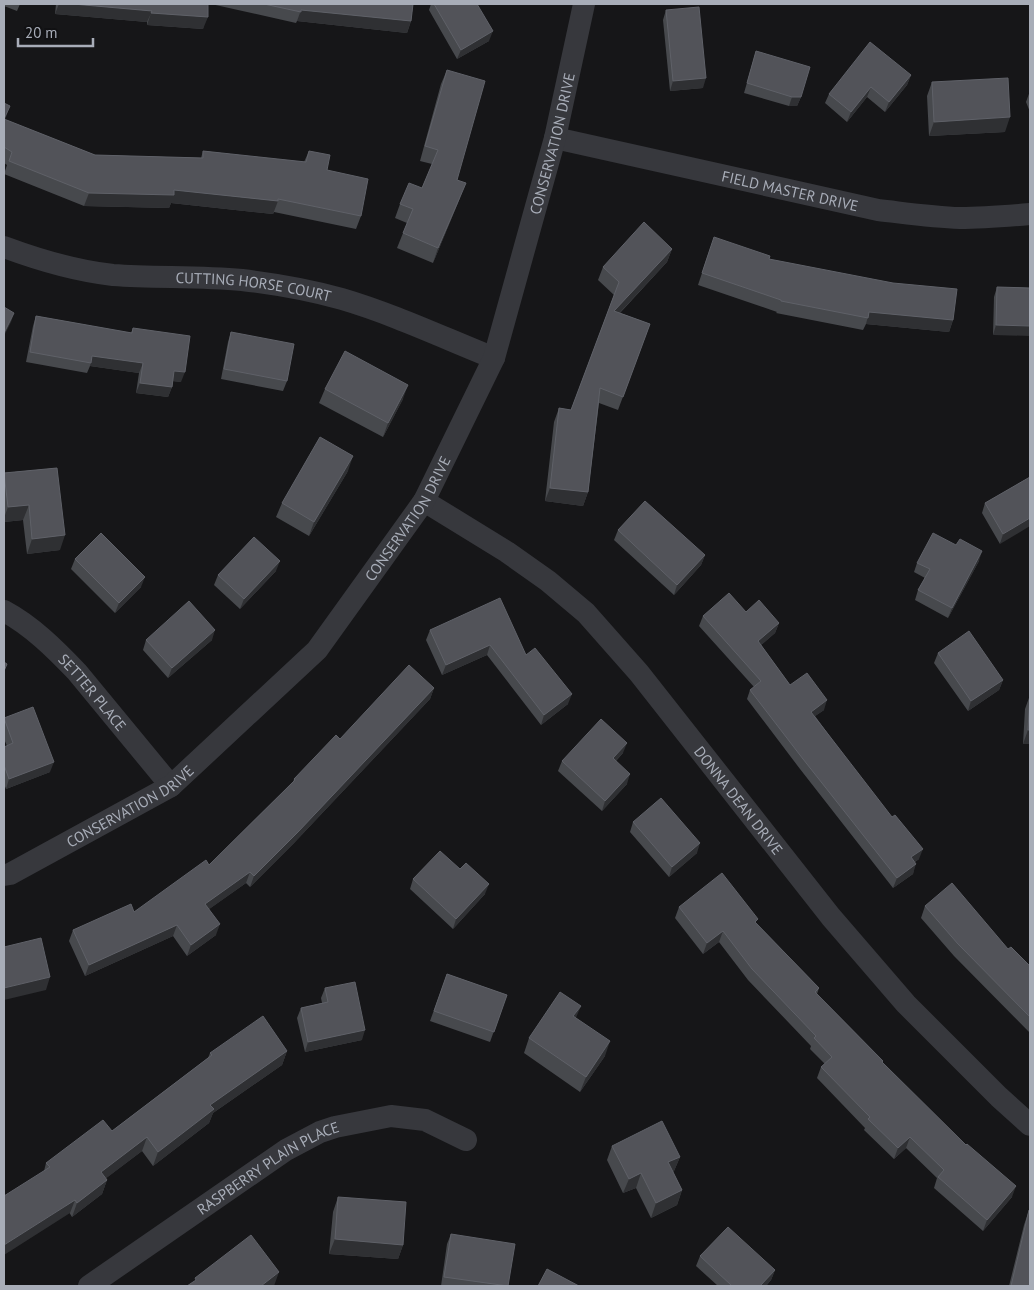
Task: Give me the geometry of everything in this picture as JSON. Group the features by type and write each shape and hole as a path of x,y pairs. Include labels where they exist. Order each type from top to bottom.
{"street":[{"name":"CONSERVATION DRIVE","path":"4,875 10,874 171,786 317,650 424,501 494,358 555,138 584,4"},
{"name":"FIELD MASTER DRIVE","path":"555,138 878,210 959,218 1030,214"},
{"name":"CUTTING HORSE COURT","path":"4,247 69,267 112,274 242,280 308,290 343,299 377,311 494,358"},
{"name":"DONNA DEAN DRIVE","path":"424,501 507,552 548,581 586,613 639,673 831,917 900,997 999,1097 1030,1125"},
{"name":"SETTER PLACE","path":"4,611 34,631 67,661 171,786"},
{"name":"RASPBERRY PLAIN PLACE","path":"89,1286 286,1150 320,1132 335,1127 391,1116 425,1120 466,1140"}],"building":[{"path":"73,4 208,4 208,17 151,13 152,11"},
{"path":"264,4 413,4 411,21 301,10 301,12"},
{"path":"434,4 477,4 493,31 461,50"},
{"path":"699,7 706,78 673,81 666,10"},
{"path":"870,42 911,75 889,102 871,87 851,112 829,94"},
{"path":"756,51 810,67 801,97 792,97 747,83"},
{"path":"447,70 485,81 457,180 466,183 438,248 403,233 413,209 400,204 409,183 422,188 438,150 425,146"},
{"path":"1008,78 1010,117 934,122 932,82"},
{"path":"4,103 10,106 4,119"},
{"path":"4,119 95,155 203,158 203,151 306,162 309,151 330,155 327,170 368,179 361,216 278,199 278,201 174,190 174,195 89,193 9,161 12,152 4,147"},
{"path":"644,222 672,249 614,311 650,324 623,397 600,388 588,492 550,488 559,408 571,410 619,282 603,267"},
{"path":"714,237 770,256 769,259 893,283 957,289 953,320 869,312 868,318 781,301 702,273"},
{"path":"997,287 1030,288 1030,326 996,325"},
{"path":"4,307 14,313 4,333"},
{"path":"36,316 132,333 133,328 190,336 185,372 174,371 172,387 140,383 143,363 92,356 91,363 30,352"},
{"path":"231,332 294,344 287,381 224,369"},
{"path":"345,351 408,385 388,423 325,389"},
{"path":"320,437 353,456 314,522 282,503"},
{"path":"57,468 65,535 32,539 29,505 8,507 4,473"},
{"path":"1030,477 1030,518 1003,534 985,503"},
{"path":"645,501 705,555 677,585 618,530"},
{"path":"101,533 145,577 119,603 75,559"},
{"path":"933,533 956,545 960,539 982,551 952,608 918,590 930,569 917,563"},
{"path":"254,537 280,561 244,599 218,575"},
{"path":"729,593 746,612 759,600 779,623 758,641 790,685 807,673 827,700 811,712 892,817 895,815 923,849 911,857 916,864 897,878 750,690 761,681 703,616"},
{"path":"500,598 526,655 535,648 572,694 544,715 490,645 446,665 430,630"},
{"path":"189,601 215,630 172,668 146,640"},
{"path":"969,631 1003,680 971,701 938,653"},
{"path":"409,665 434,688 254,876 250,872 205,904 220,924 191,945 177,925 89,965 73,930 131,904 134,912 206,860 209,865 295,780 336,735 340,739"},
{"path":"1030,695 1030,730 1028,730"},
{"path":"33,707 54,762 9,779 4,765 4,747 13,743 4,718"},
{"path":"601,719 627,743 613,758 630,774 605,801 562,761"},
{"path":"661,798 700,843 672,867 633,822"},
{"path":"440,851 460,869 466,863 489,884 456,919 413,879"},
{"path":"722,873 758,919 755,922 819,988 815,992 966,1145 1016,1186 987,1220 938,1177 944,1170 910,1137 898,1148 868,1119 870,1117 821,1067 832,1057 814,1038 816,1036 752,969 723,931 707,943 679,907"},
{"path":"952,883 1008,949 1011,947 1030,966 1030,1017 958,944 925,906"},
{"path":"41,938 50,977 4,988 4,947"},
{"path":"447,974 507,995 494,1032 434,1011"},
{"path":"355,982 365,1030 308,1042 301,1008 328,1002 325,988"},
{"path":"560,992 581,1006 573,1016 610,1041 586,1077 529,1038"},
{"path":"263,1016 287,1051 210,1105 214,1109 158,1152 147,1137 101,1172 107,1180 77,1203 75,1200 4,1245 4,1196 50,1167 46,1163 103,1120 112,1131 212,1055 210,1053"},
{"path":"662,1121 680,1157 668,1162 682,1190 656,1203 641,1173 629,1179 612,1146"},
{"path":"338,1197 406,1202 403,1245 335,1239"},
{"path":"1029,1210 1030,1286 1011,1286"},
{"path":"728,1227 775,1270 760,1286 732,1286 700,1256"},
{"path":"451,1234 515,1244 508,1286 444,1277"},
{"path":"251,1235 279,1272 261,1286 187,1286 196,1280 195,1278"},
{"path":"547,1269 579,1286 538,1286"}]}
